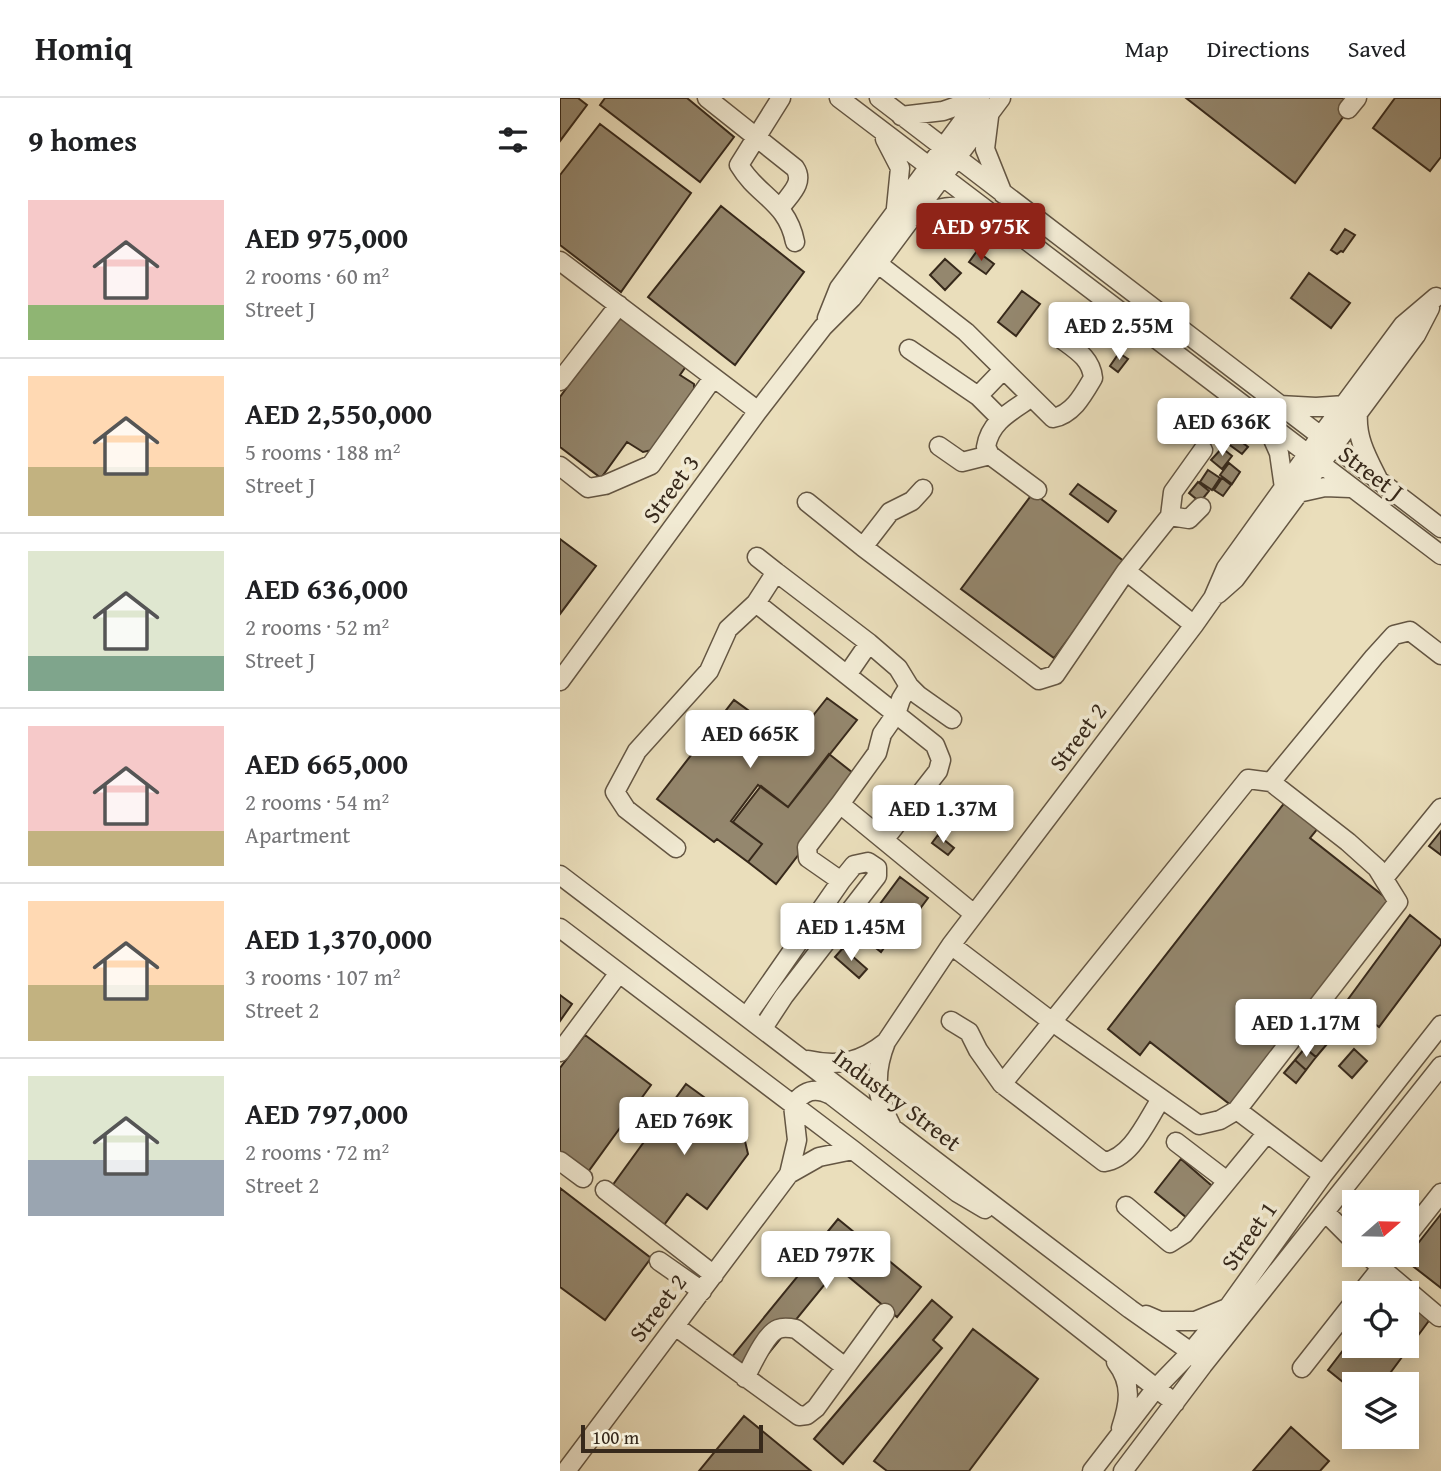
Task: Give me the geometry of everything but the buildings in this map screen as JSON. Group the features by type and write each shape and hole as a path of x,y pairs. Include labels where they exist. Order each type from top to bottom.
{"street":[{"path":"707,98 796,169 799,181 781,207"},
{"path":"781,98 755,136 740,165 745,174 781,207 792,228 795,242"},
{"name":"Street J","path":"839,98 1441,555"},
{"name":"Street J","path":"879,98 1441,528"},
{"path":"901,116 943,111 980,98"},
{"name":"Street 3","path":"823,327 839,288 904,215 948,153 980,98"},
{"name":"Street 3","path":"948,153 989,114 1001,98"},
{"path":"989,114 985,149 1003,194"},
{"path":"880,130 893,150 900,168 904,215 950,206 965,205 984,209"},
{"name":"Street 3","path":"560,681 758,411 823,327 852,298 877,263 904,215"},
{"path":"560,261 758,411"},
{"path":"877,263 966,332 1048,416 1058,418 1073,409 1093,378 1086,358 1060,338"},
{"name":"Street 2","path":"891,1125 880,1101 877,1076 886,1042 951,945 1194,625 1213,598 1226,568 1291,491 1351,409 1403,325 1438,294"},
{"path":"560,381 619,305"},
{"path":"909,349 978,396 1000,419"},
{"path":"978,396 1003,370"},
{"path":"560,466 588,488 605,485 650,465 713,378"},
{"path":"1032,397 992,426 986,447 990,455 1037,489"},
{"path":"1279,405 1351,409 1360,440 1380,483"},
{"path":"1266,424 1291,491 1325,487 1350,488"},
{"path":"939,446 962,462 990,455"},
{"path":"807,502 1039,680 1055,675 1126,571 1170,516 1174,492 1203,450"},
{"path":"863,547 890,512 912,501 923,489"},
{"path":"1170,516 1189,519 1202,507"},
{"path":"757,557 869,643 898,668 909,686 952,719"},
{"path":"1126,571 1194,625"},
{"path":"676,848 626,809 615,792 637,751 709,671 728,629 756,603 776,572"},
{"path":"756,603 934,745 941,760 938,771 884,840"},
{"path":"1271,782 1394,635 1410,631 1441,655"},
{"path":"847,675 869,643"},
{"path":"841,881 808,858 807,848 877,753 882,734 896,714 909,686"},
{"path":"951,945 1051,1021 1199,1125 1220,1120 1237,1110 1398,902 1377,869 1348,842 1271,782 1248,779 1051,1021 1002,1084"},
{"path":"840,804 974,914"},
{"path":"1384,878 1441,808"},
{"path":"747,1016 841,881 854,865 868,862 877,869 877,876 784,996 763,1028"},
{"name":"Industry Street","path":"560,875 1197,1359"},
{"path":"560,928 853,1150 1175,1403"},
{"path":"560,1052 619,973"},
{"path":"951,1021 969,1032 1002,1084 1104,1162 1114,1160 1131,1145 1161,1099"},
{"name":"Street 1","path":"1123,1471 1175,1403 1197,1359 1229,1307 1323,1175 1441,1025"},
{"name":"Street 2","path":"803,1059 836,1064 854,1061 871,1054 886,1042"},
{"name":"Street 1","path":"1092,1471 1156,1388 1197,1359 1325,1212 1441,1066"},
{"path":"793,1105 799,1097 813,1090 821,1090 831,1095 958,1193 992,1213 1021,1225"},
{"name":"Street 2","path":"566,1471 789,1174 797,1140 793,1105"},
{"path":"1237,1110 1323,1175"},
{"path":"1126,1206 1170,1243 1184,1234 1266,1134"},
{"path":"1176,1142 1227,1181"},
{"name":"Street 2","path":"789,1174 819,1157 853,1150"},
{"path":"560,1161 583,1178"},
{"path":"605,1190 714,1275"},
{"path":"1419,1221 1441,1193"},
{"path":"1325,1212 1342,1229"},
{"path":"659,1261 702,1291"},
{"path":"1371,1281 1382,1267"},
{"path":"1393,1267 1439,1317"},
{"path":"1130,1309 1160,1321 1195,1321 1229,1307"},
{"path":"675,1326 799,1416 807,1415 816,1408 885,1312"},
{"path":"1303,1368 1342,1318"},
{"path":"745,1378 769,1337 778,1329 787,1328 796,1329 845,1367"},
{"path":"1109,1352 1122,1370 1129,1392 1118,1438"}]}
